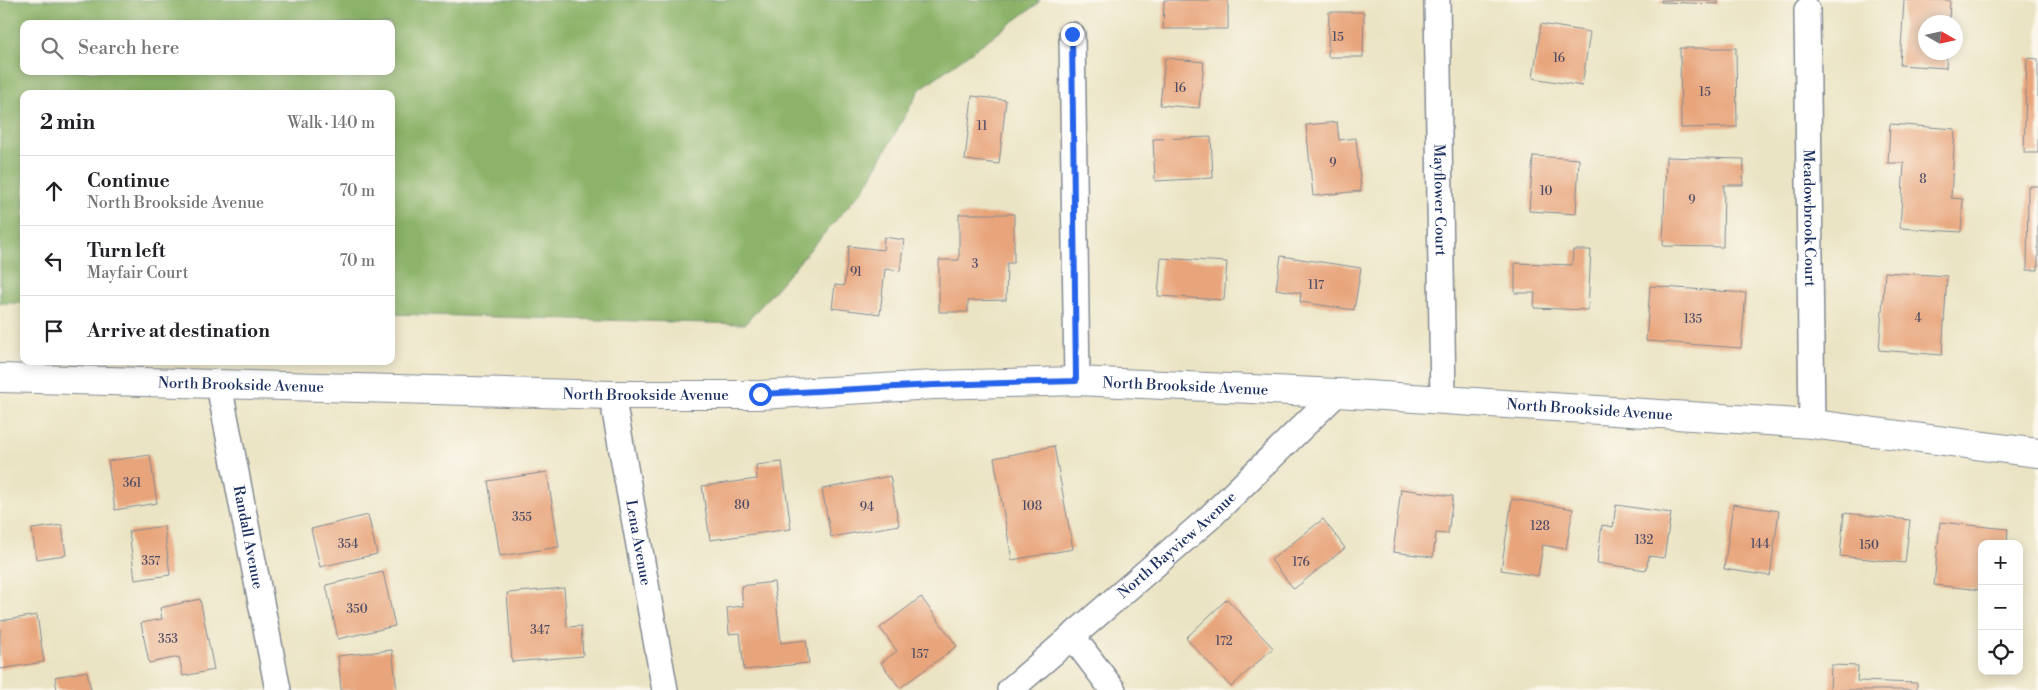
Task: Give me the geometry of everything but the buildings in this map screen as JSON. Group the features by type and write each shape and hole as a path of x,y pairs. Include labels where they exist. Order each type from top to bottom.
{"main road":[{"name":"North Brookside Avenue","path":"0,378 612,395 760,394 934,385 1076,381 1336,393 1812,424 2038,453"}],"street":[{"name":"Mayflower Court","path":"1437,0 1443,400"},
{"name":"Meadowbrook Court","path":"1807,10 1812,424"},
{"path":"1072,34 1076,381"},
{"name":"Randall Avenue","path":"220,385 278,690"},
{"name":"North Bayview Avenue","path":"1010,690 1210,518 1336,393"},
{"name":"Lena Avenue","path":"612,395 664,690"},
{"path":"1072,636 1113,690"}],"green space":[{"path":"0,0 1040,0 1036,5 920,89 865,187 745,324 395,314 395,90 20,90 20,303 0,303"}],"route":[{"path":"760,394 934,385 1076,381 1072,34"}]}
